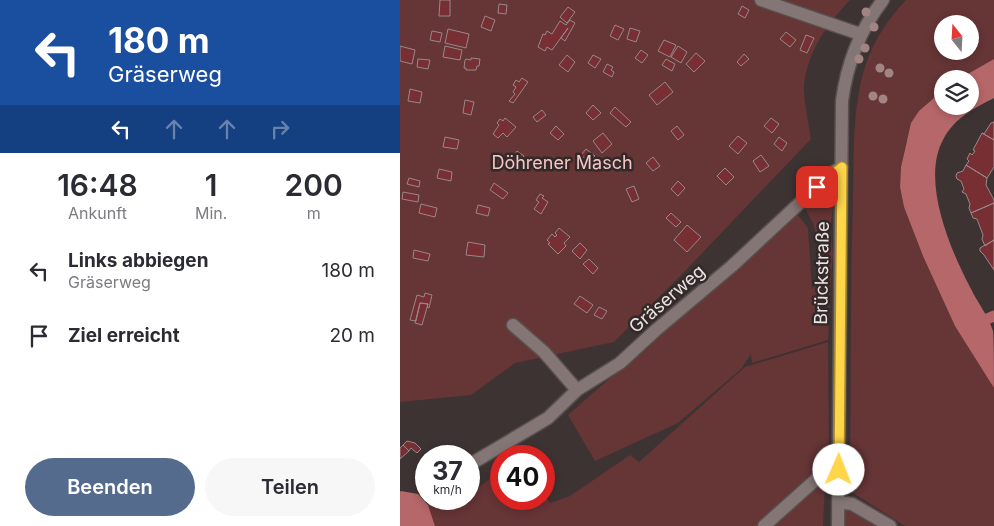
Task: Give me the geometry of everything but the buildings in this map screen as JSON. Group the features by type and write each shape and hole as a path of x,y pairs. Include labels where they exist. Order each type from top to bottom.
{"street":[{"path":"761,0 860,34"},
{"name":"Brückstraße","path":"838,526 838,502 830,469 842,167 842,101 851,57 860,34 883,0"},
{"name":"Gräserweg","path":"480,458 548,418 577,390 620,363 732,266 832,173 842,167"},
{"path":"513,325 544,352 577,390"},
{"path":"764,526 830,469"},
{"path":"838,502 852,504 890,526"}],"green space":[{"name":"Döhrener Masch","path":"400,0 850,0 826,28 814,49 806,73 804,90 811,139 687,269 614,342 515,363 471,395 400,402"},
{"path":"906,0 994,0 994,59 975,70 934,70 934,101 906,142 901,167 900,187 904,207 923,256 994,388 994,526 905,526 850,491 851,272 856,113 861,80 869,55 888,22"},
{"path":"835,191 830,230 833,253 828,340 752,363 751,354 741,369 678,423 595,461 568,415 797,214 808,228 812,289 822,278 819,265 821,252 813,223 804,207"},
{"path":"828,342 829,459 824,478 772,526 435,526 430,510 480,510 480,486 490,479 490,510 555,510 555,501 570,496 630,455 639,462 745,367"},
{"path":"825,481 823,526 773,526"},
{"path":"838,506 851,507 882,526 838,526"}],"shaded area":[{"path":"994,59 994,98 979,106 979,70 975,70"},
{"path":"934,98 934,115 965,115 948,131 937,155 935,173 936,193 940,214 954,253 993,331 994,388 955,326 923,256 904,207 900,187 901,167 911,123 919,111"},
{"path":"400,492 415,493 415,510 430,510 435,526 400,526"}],"waterway":[{"path":"975,324 994,316"}],"route":[{"path":"817,187 832,173 842,167 840,207 839,470"}]}
